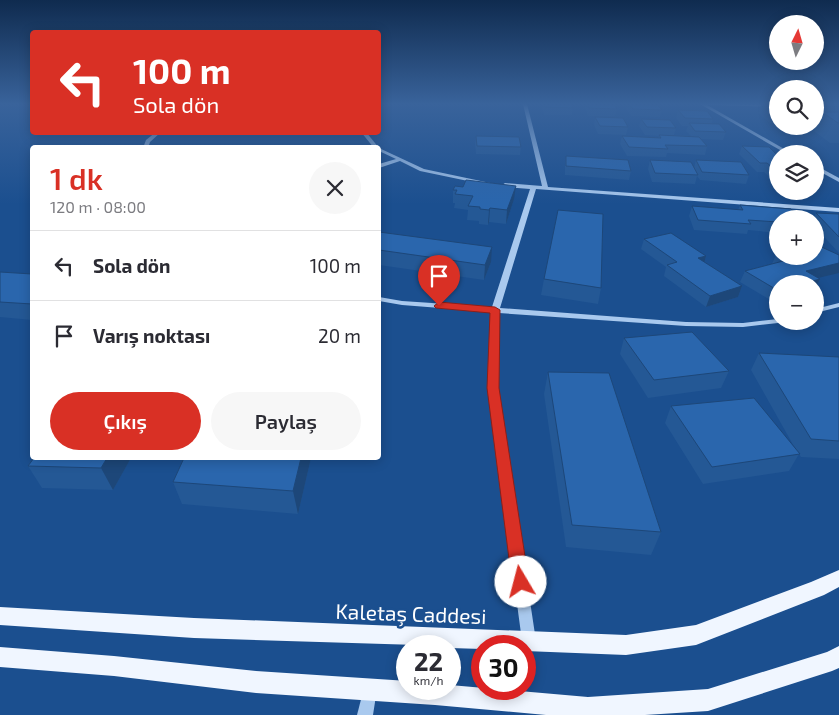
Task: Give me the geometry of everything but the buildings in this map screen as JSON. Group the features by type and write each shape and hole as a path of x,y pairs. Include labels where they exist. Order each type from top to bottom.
{"main road":[{"name":"Kaletaş Caddesi","path":"536,641 626,645 696,634 817,589 839,578"},
{"name":"Kaletaş Caddesi","path":"0,616 194,628 471,639"},
{"path":"0,657 114,666 256,682 370,689 588,708 708,700 832,661 839,656"}],"street":[{"path":"533,137 546,189"},
{"path":"761,137 775,145"},
{"path":"381,150 422,170 502,185 839,210"},
{"path":"381,165 400,160"},
{"path":"824,172 839,180"},
{"path":"528,635 493,388 495,310 533,188"},
{"path":"381,299 495,310 686,324 743,325 769,322"},
{"path":"824,308 839,304"},
{"path":"366,715 370,689"}],"route":[{"path":"439,306 495,310 493,388 521,582"}]}
